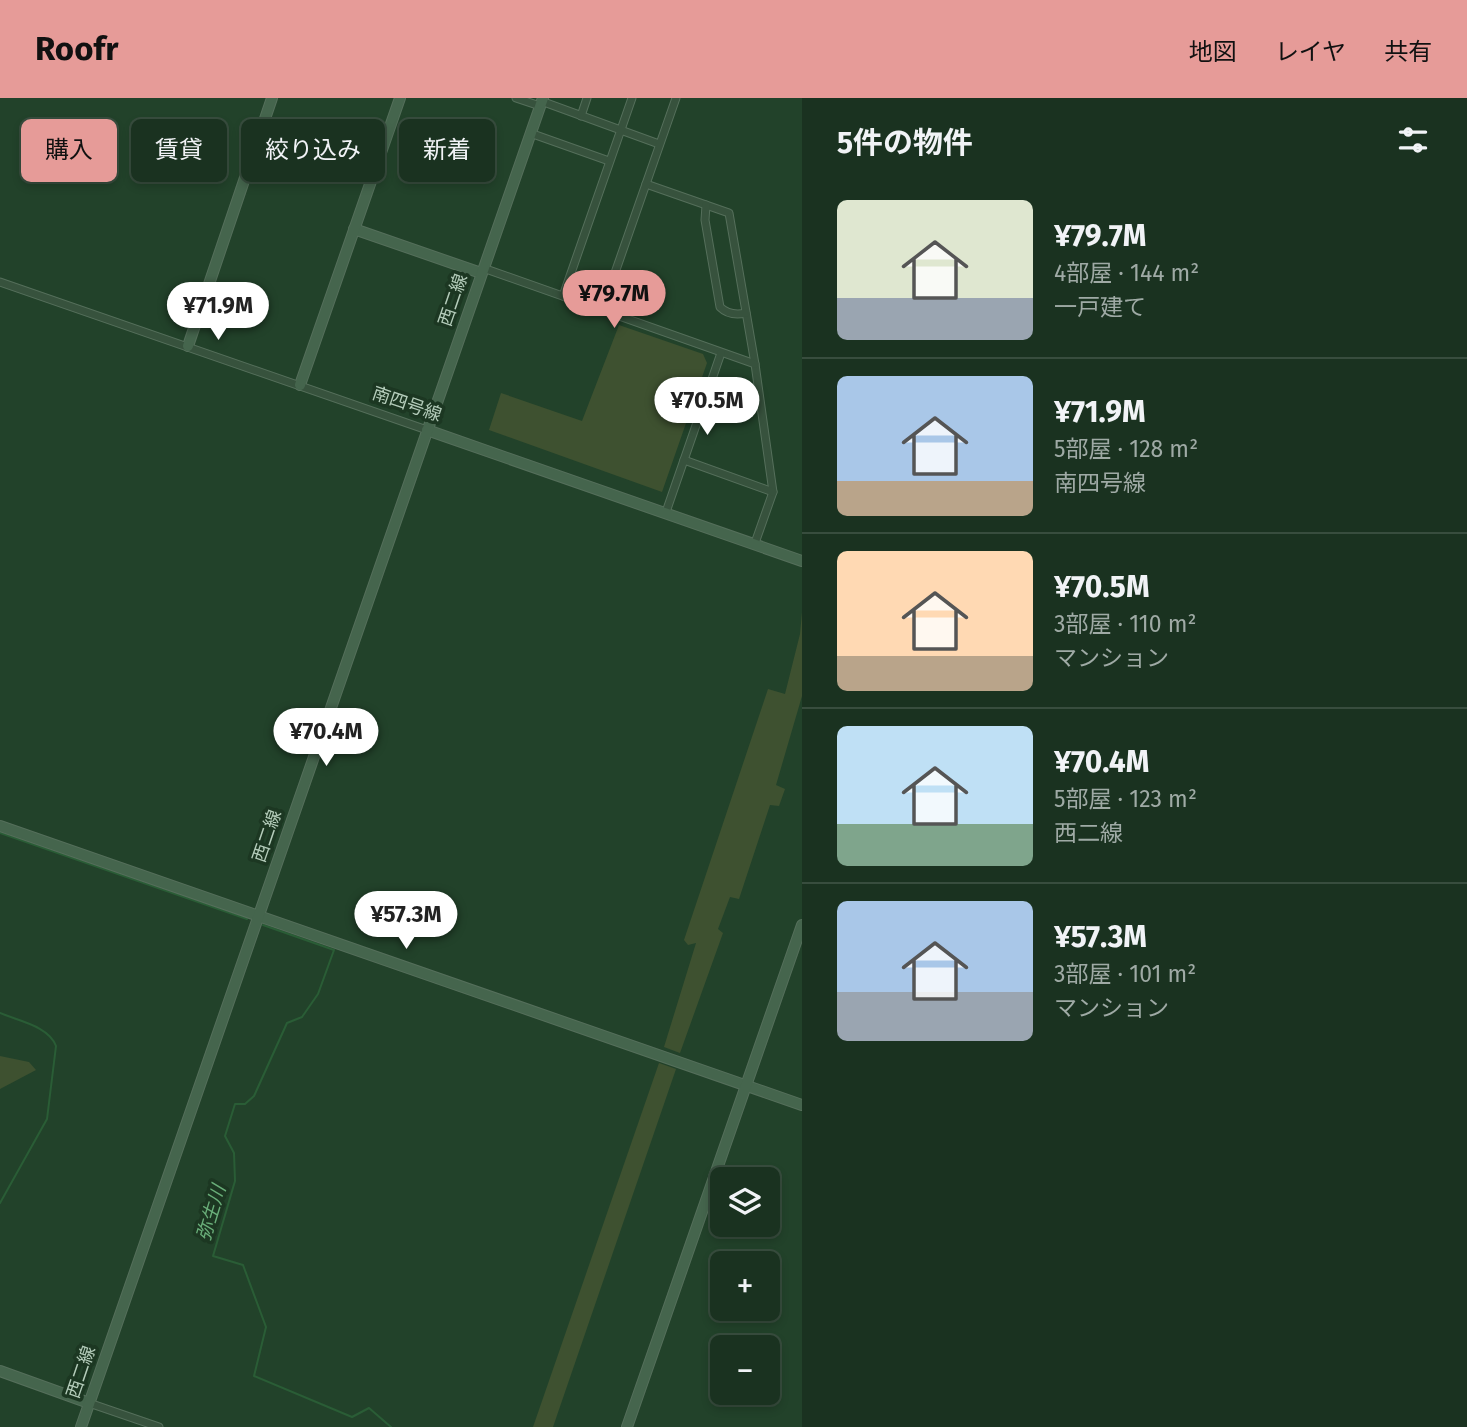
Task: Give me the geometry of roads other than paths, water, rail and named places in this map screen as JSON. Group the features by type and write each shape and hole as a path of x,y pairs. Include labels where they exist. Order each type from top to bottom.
{"street":[{"path":"188,346 272,98"},
{"path":"300,385 400,98"},
{"path":"516,98 541,102 659,144"},
{"path":"581,116 587,98"},
{"path":"563,296 632,98"},
{"path":"602,310 676,98"},
{"name":"西二線","path":"81,1427 541,102"},
{"path":"530,133 609,161"},
{"path":"646,184 729,213 755,364 773,492 755,544"},
{"path":"706,205 705,220 720,307 724,311 746,313"},
{"path":"354,229 563,296 755,364"},
{"name":"南四号線","path":"0,282 802,561"},
{"path":"666,512 721,353"},
{"path":"684,460 773,492"},
{"path":"0,826 802,1105"},
{"path":"627,1427 802,925"},
{"path":"0,1371 159,1427"}],"waterway":[{"name":"弥生川","path":"0,833 247,919"},
{"name":"弥生川","path":"263,925 334,950 318,994 302,1017 287,1023 254,1096 245,1104 235,1104 225,1136 234,1153 235,1181 213,1256 243,1265 266,1327 254,1376 352,1417 369,1408 391,1427"},
{"path":"0,1013 40,1029 56,1046 47,1119 0,1203"}]}
